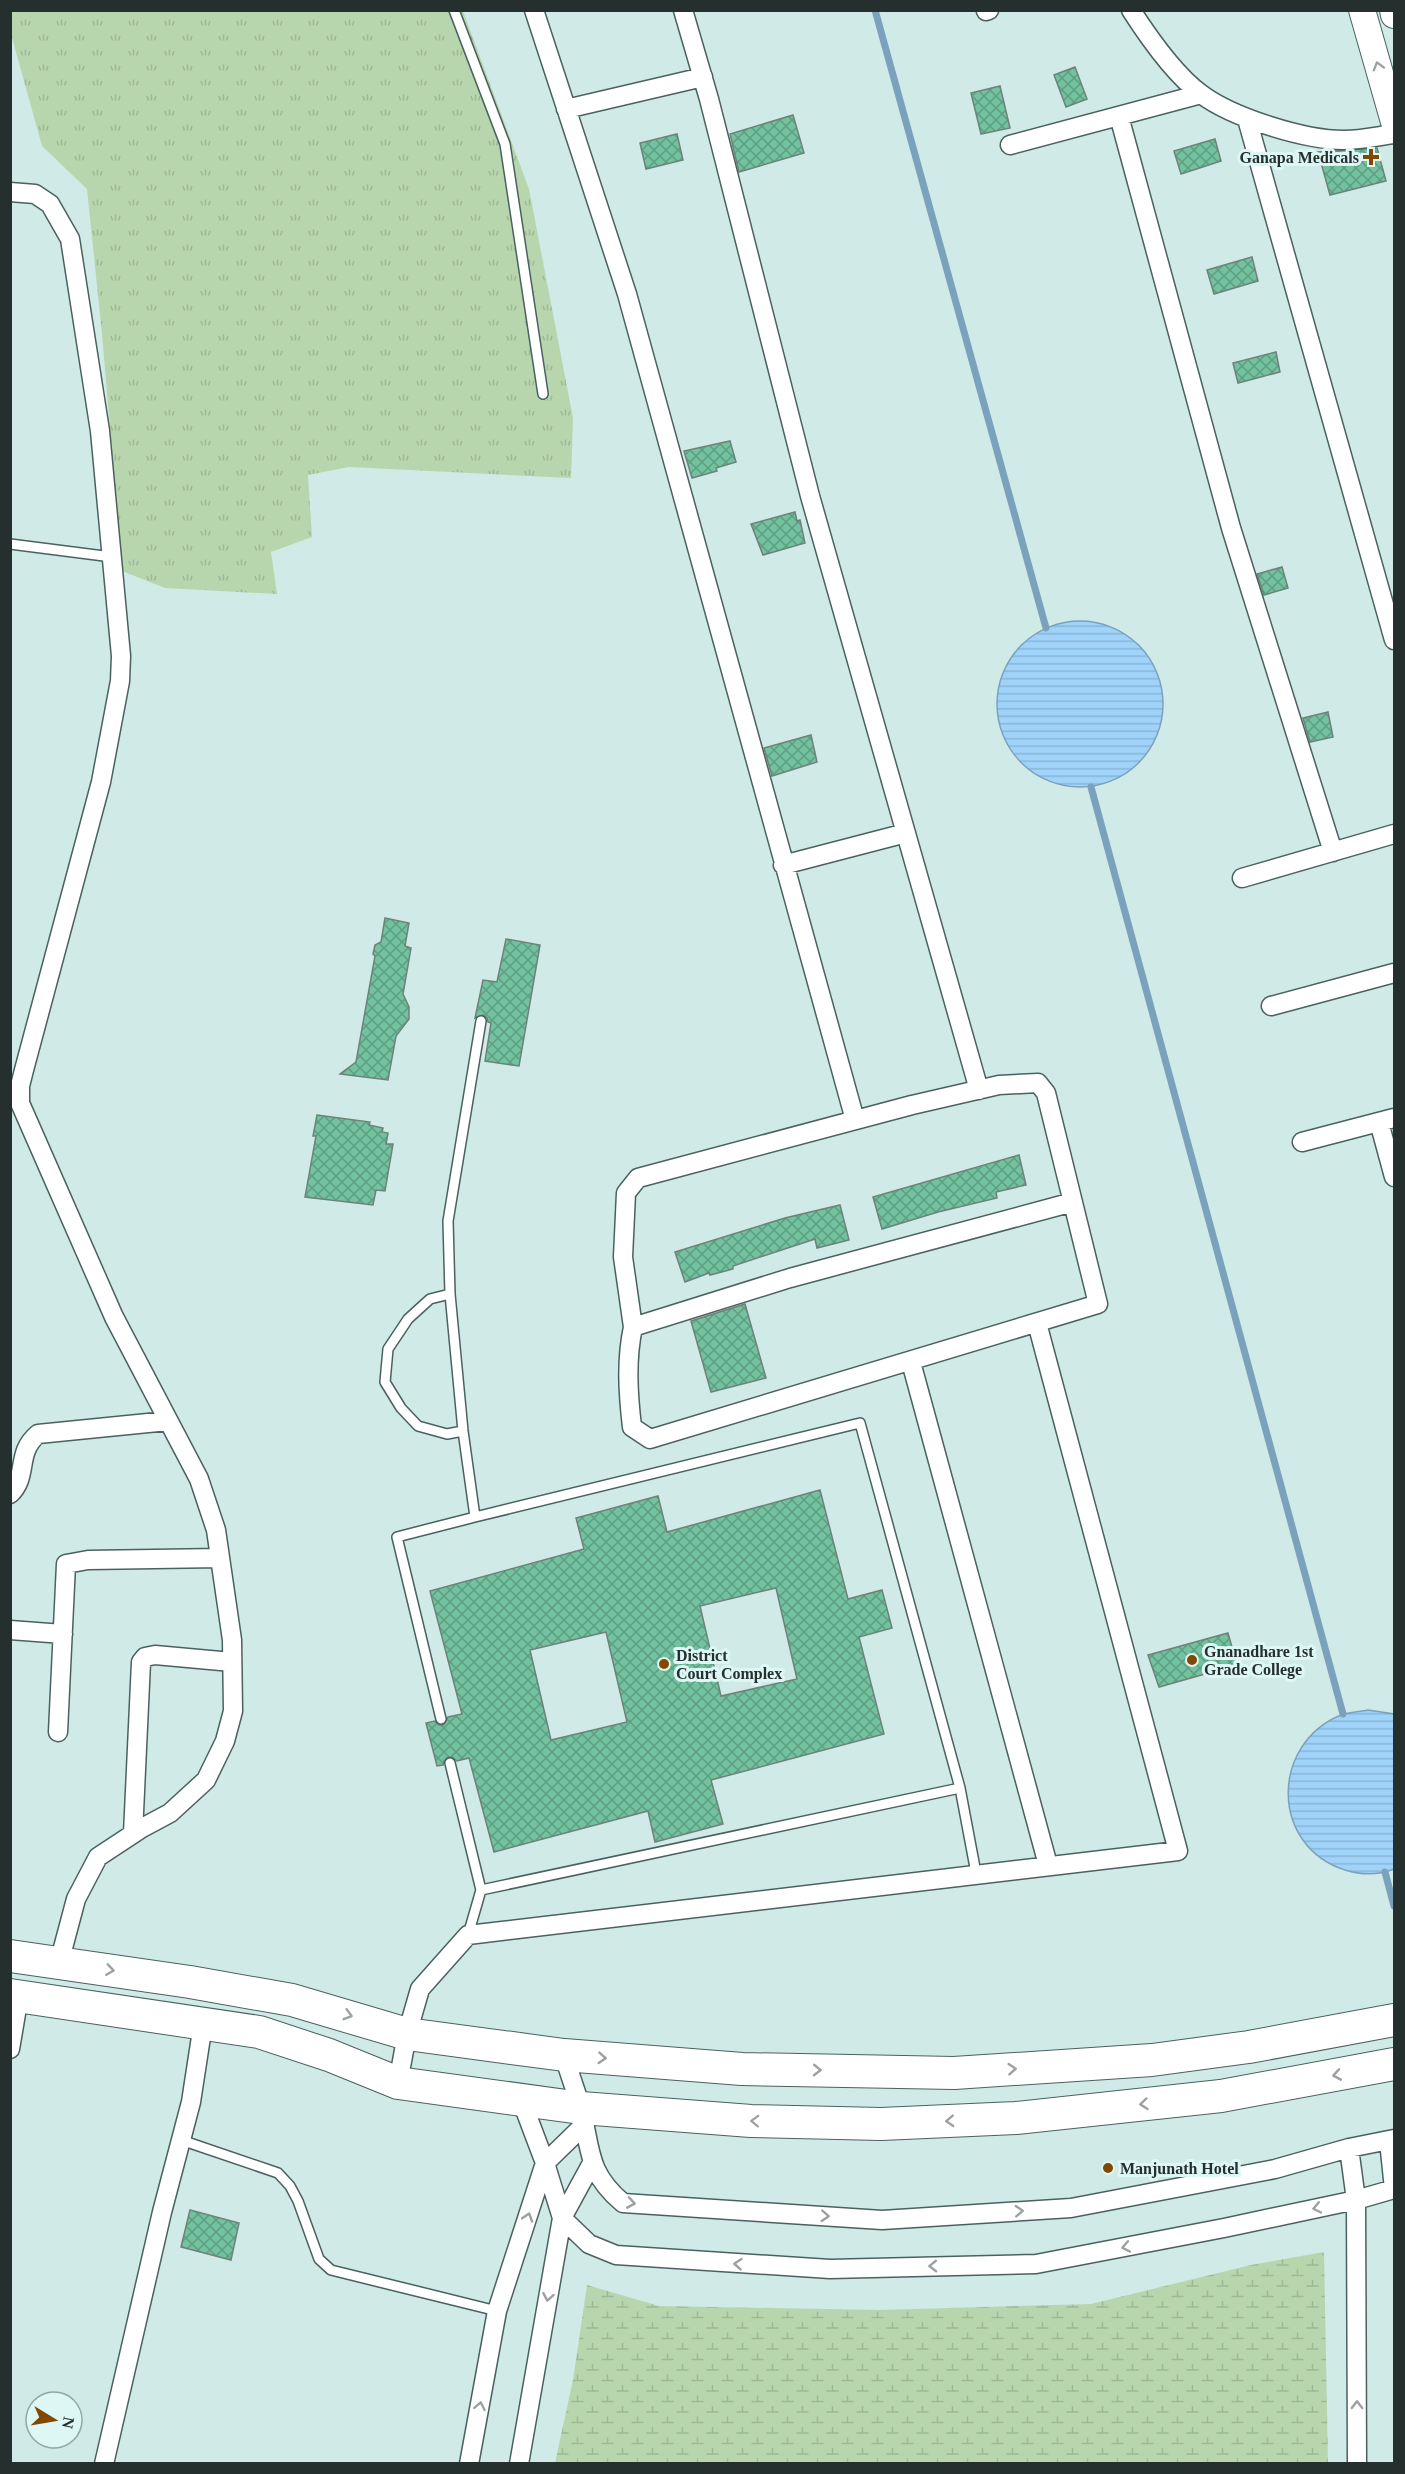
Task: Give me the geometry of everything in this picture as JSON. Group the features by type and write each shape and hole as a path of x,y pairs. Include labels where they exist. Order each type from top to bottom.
{"highway":[{"path":"10,1956 190,1982 292,2000 407,2034 564,2055 742,2069 954,2073 1152,2060 1248,2047 1395,2020"},
{"path":"53,2001 60,1963"},
{"path":"15,1996 259,2032 329,2055 398,2084 522,2102 582,2117 881,2124 1016,2118 1221,2096 1395,2064"}],"street":[{"path":"534,10 627,294 855,1120"},
{"path":"683,10 703,77 810,496 979,1090"},
{"path":"1131,10 1156,48 1201,94 1246,119 1294,132 1344,140 1395,134"},
{"path":"1362,10 1395,122"},
{"path":"1393,10 1395,15"},
{"path":"566,110 703,77"},
{"path":"1010,145 1201,94"},
{"path":"1119,116 1231,528 1333,852"},
{"path":"1246,119 1395,640"},
{"path":"10,192 35,194 50,204 70,239 100,431 121,656 120,681 101,782 15,1085 31,1131 114,1317 199,1479 216,1530 232,1640 233,1711 225,1741 206,1780 170,1813 98,1857 76,1899 60,1963"},
{"path":"783,865 906,833"},
{"path":"1242,878 1395,834"},
{"path":"1271,1006 1395,973"},
{"path":"1038,1083 1046,1093 1098,1304 650,1439 632,1427 628,1349 633,1327 623,1257 626,1192 638,1178 855,1120 979,1090 999,1085 1038,1083"},
{"path":"1302,1142 1387,1120 1395,1177"},
{"path":"633,1327 790,1278 1073,1202"},
{"path":"398,2084 407,2034 420,1989 468,1935 976,1873 1178,1851 1037,1323"},
{"path":"910,1362 1048,1865"},
{"path":"10,1494 19,1486 28,1442 38,1434 168,1421"},
{"path":"58,1732 66,1564 88,1560 220,1558"},
{"path":"10,1630 63,1634"},
{"path":"133,1834 141,1662 145,1657 155,1655 232,1662"},
{"path":"10,2049 15,1996"},
{"path":"104,2463 191,2102 203,2024"},
{"path":"522,2102 545,2163 562,2218 589,2244 616,2255 831,2269 1036,2264 1356,2200 1395,2189 1392,2140 1349,2148 1275,2169 1071,2208 882,2220 623,2203 607,2190 592,2163 582,2117 564,2055"},
{"path":"469,2463 497,2311 545,2163 582,2117"},
{"path":"1349,2148 1356,2200 1357,2463"},
{"path":"519,2463 562,2218 592,2163"}],"lane":[{"path":"454,10 505,144 543,394"},
{"path":"10,544 112,557"},
{"path":"475,1517 463,1431 450,1294 448,1221 481,1021"},
{"path":"450,1294 430,1299 408,1319 388,1349 385,1382 401,1408 418,1426 447,1434 463,1431"},
{"path":"441,1719 397,1537 860,1423 960,1788 976,1873"},
{"path":"450,1763 481,1890 468,1935"},
{"path":"481,1890 960,1788"},
{"path":"181,2140 278,2173 290,2186 298,2201 319,2259 331,2270 497,2311"}],"green space":[{"path":"10,11 463,11 529,189 573,418 571,478 349,467 308,475 312,537 271,552 277,594 165,588 122,571 87,189 42,146 11,34"},
{"path":"1324,2252 1328,2463 555,2463 573,2380 587,2285 659,2306 879,2310 1091,2304 1251,2265"}],"water":[{"path":"1080,621 1112,628 1126,635 1138,646 1149,658 1156,672 1163,704 1156,736 1149,750 1138,762 1126,773 1112,780 1080,787 1048,780 1034,773 1022,762 1011,750 1004,736 997,704 1004,672 1011,658 1022,646 1034,635 1048,628"},
{"path":"1368,1710 1394,1714 1394,1869 1370,1874 1345,1870 1320,1858 1303,1840 1292,1818 1288,1794 1291,1770 1301,1748 1318,1729 1341,1715"}],"building":[{"path":"1075,67 1087,99 1066,107 1054,75"},
{"path":"1000,86 1010,128 981,134 971,93"},
{"path":"793,115 804,153 739,172 730,134"},
{"path":"677,134 683,160 646,169 640,143"},
{"path":"1215,139 1221,161 1181,174 1174,151"},
{"path":"1377,148 1386,181 1330,195 1318,152"},
{"path":"1252,257 1258,281 1214,294 1207,270"},
{"path":"1276,352 1280,372 1238,383 1233,363"},
{"path":"730,441 736,462 716,468 717,471 692,478 684,451"},
{"path":"795,512 797,521 800,520 805,543 763,555 751,524"},
{"path":"1282,567 1288,588 1264,595 1257,574"},
{"path":"1328,712 1333,737 1310,742 1303,718"},
{"path":"811,735 817,762 772,776 764,748"},
{"path":"385,918 409,923 405,946 411,948 403,994 409,1007 409,1019 396,1036 388,1080 340,1074 356,1062 375,956 373,954 375,945 381,942"},
{"path":"506,939 540,945 519,1066 485,1061 491,1023 483,1015 475,1018 483,980 497,982"},
{"path":"317,1115 370,1122 369,1125 383,1128 382,1132 388,1133 386,1144 393,1144 385,1191 376,1190 373,1205 305,1197 316,1136 313,1136"},
{"path":"1019,1155 1026,1185 996,1192 997,1198 938,1212 882,1229 873,1197"},
{"path":"840,1205 849,1240 817,1248 815,1239 733,1266 733,1269 710,1275 709,1273 685,1282 675,1252 785,1218"},
{"path":"745,1304 766,1378 711,1392 691,1321"},
{"name":"District Court Complex","path":"820,1490 848,1599 882,1590 892,1628 859,1637 884,1734 711,1780 723,1824 655,1842 648,1811 494,1852 469,1758 457,1761 448,1757 443,1765 437,1766 426,1723 435,1721 443,1725 448,1717 462,1714 430,1591 584,1549 576,1518 658,1496 667,1532","holes":["776,1588 797,1679 721,1696 700,1606","606,1632 627,1722 551,1740 530,1650"]},
{"name":"Gnanadhare 1st Grade College","path":"1228,1633 1237,1665 1159,1687 1148,1655"},
{"path":"190,2210 239,2223 231,2260 181,2247"}],"waterway":[{"path":"875,10 1046,628"},
{"path":"1091,787 1343,1714"},
{"path":"1385,1872 1394,1906"}],"place":[{"name":"Ganapa Medicals","path":"1371,157"},
{"name":"Gnanadhare 1st Grade College","path":"1192,1660"},
{"name":"District Court Complex","path":"664,1664"},
{"name":"Manjunath Hotel","path":"1108,2168"}]}
